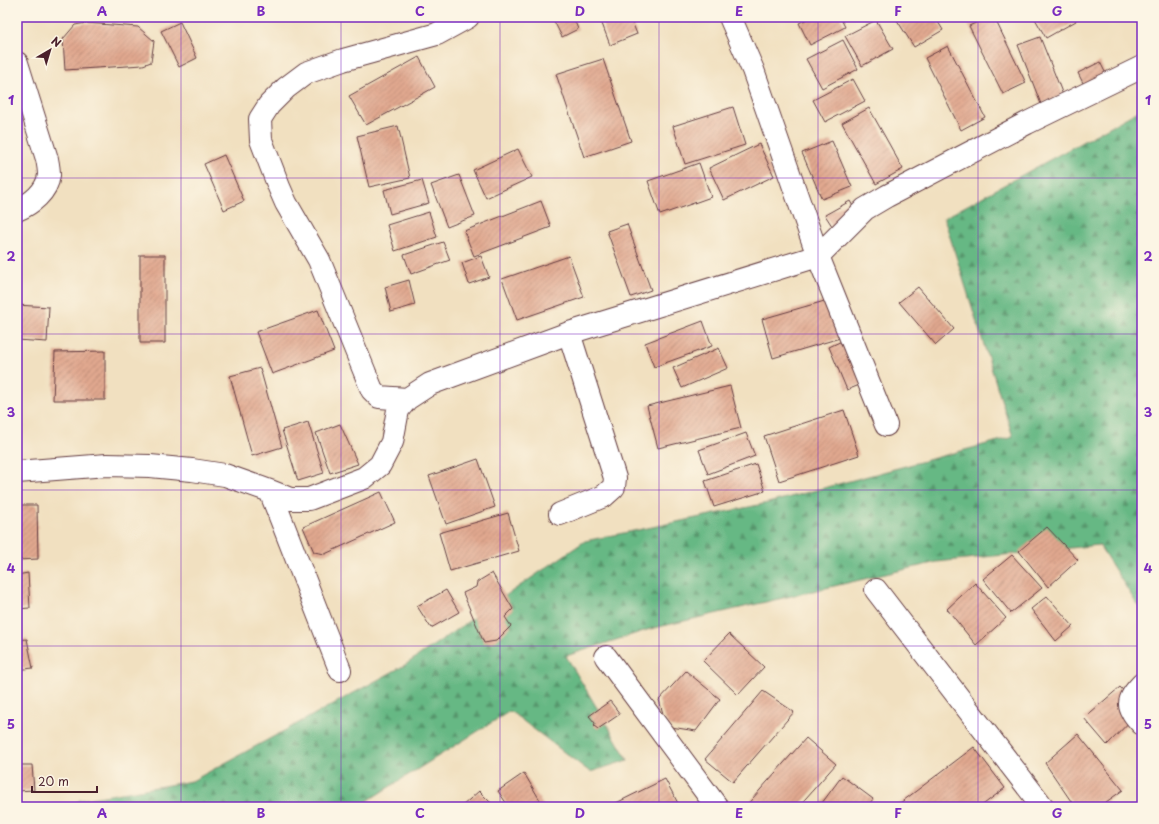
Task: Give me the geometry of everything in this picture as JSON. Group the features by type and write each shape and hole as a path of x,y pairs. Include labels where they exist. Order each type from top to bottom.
{"street":[{"path":"407,399 379,397 372,390 319,260 286,203 260,140 260,119 269,105 286,88 306,73 343,60 437,34 468,17"},
{"path":"730,17 753,70 818,256 886,425"},
{"path":"17,63 47,159 49,176 36,199 17,210"},
{"path":"17,472 107,465 150,466 224,475 290,499 309,498 364,478 380,465 392,442 398,410 407,399 430,384 570,333 818,256 865,209 887,196 1026,123 1142,66"},
{"path":"560,514 604,496 614,487 615,478 570,333"},
{"path":"270,491 340,670"},
{"path":"876,590 1043,807"},
{"path":"606,657 717,807"},
{"path":"1142,684 1132,695 1129,704 1132,713 1142,724"}],"green space":[{"path":"1142,109 1142,612 1099,545 937,562 650,629 566,656 628,760 590,772 510,711 367,801 363,807 71,807 80,800 192,781 405,665 585,541 768,503 1013,437 944,218"}],"building":[{"path":"552,17 573,17 578,29 562,37"},
{"path":"613,17 630,17 637,34 610,45 601,21"},
{"path":"811,17 840,17 845,27 810,45 799,23"},
{"path":"895,17 935,17 943,30 914,47"},
{"path":"988,17 994,17 1026,83 1003,94 969,26"},
{"path":"1034,17 1074,17 1076,21 1046,38"},
{"path":"876,20 893,49 862,66 845,36"},
{"path":"180,22 197,58 179,67 161,31"},
{"path":"86,23 138,27 154,41 151,62 143,65 65,70 63,39 75,25"},
{"path":"1040,37 1063,95 1041,104 1018,45"},
{"path":"843,40 858,69 822,88 806,59"},
{"path":"948,46 985,117 961,130 925,58"},
{"path":"419,57 435,87 366,125 349,96"},
{"path":"603,59 631,141 584,157 556,74"},
{"path":"1100,62 1108,78 1086,89 1078,73"},
{"path":"853,79 865,101 825,122 813,100"},
{"path":"733,107 745,145 685,164 673,126"},
{"path":"869,108 903,169 876,184 842,123"},
{"path":"398,126 410,178 369,187 357,136"},
{"path":"832,141 852,187 822,199 802,153"},
{"path":"759,144 774,176 724,200 709,168"},
{"path":"518,149 532,177 486,198 473,170"},
{"path":"224,155 244,201 224,210 204,164"},
{"path":"699,163 711,197 660,215 648,181"},
{"path":"459,175 475,216 447,227 431,185"},
{"path":"422,180 429,203 390,214 384,190"},
{"path":"541,201 551,227 474,256 464,231"},
{"path":"850,201 858,215 834,229 825,215"},
{"path":"429,212 437,237 395,251 387,225"},
{"path":"627,224 651,290 631,297 607,231"},
{"path":"443,242 450,260 411,274 404,255"},
{"path":"140,255 165,255 165,343 140,343"},
{"path":"481,256 489,277 469,284 462,263"},
{"path":"569,256 584,297 517,320 502,279"},
{"path":"409,280 415,305 391,312 385,287"},
{"path":"918,287 954,329 936,345 899,302"},
{"path":"828,300 840,338 773,358 762,319"},
{"path":"17,305 49,307 47,342 17,340"},
{"path":"318,310 334,351 272,374 256,332"},
{"path":"703,321 712,346 654,367 645,343"},
{"path":"844,340 862,384 847,390 829,347"},
{"path":"719,348 728,368 682,388 673,368"},
{"path":"105,351 105,400 53,400 55,352"},
{"path":"260,368 282,447 252,456 230,376"},
{"path":"730,386 741,428 658,448 647,406"},
{"path":"844,410 859,455 779,481 764,436"},
{"path":"308,422 324,473 298,481 282,430"},
{"path":"340,424 358,464 330,473 316,433"},
{"path":"746,433 755,456 708,474 699,450"},
{"path":"478,459 495,507 446,524 429,476"},
{"path":"756,464 765,491 714,507 705,481"},
{"path":"381,492 395,522 325,554 314,552 303,527"},
{"path":"17,505 37,505 38,559 17,560"},
{"path":"508,513 519,551 450,571 439,533"},
{"path":"1047,527 1078,560 1048,587 1019,551"},
{"path":"1012,555 1042,588 1011,613 983,579"},
{"path":"28,573 30,608 17,609 17,575"},
{"path":"492,573 513,609 505,617 511,626 496,641 484,643 463,593 476,587 477,582"},
{"path":"975,583 1006,618 976,645 947,609"},
{"path":"446,590 459,612 431,628 417,606"},
{"path":"1047,596 1073,626 1056,641 1031,609"},
{"path":"729,634 764,667 738,695 703,661"},
{"path":"27,639 33,668 17,670 17,640"},
{"path":"686,671 720,699 696,731 671,727 664,717 659,700"},
{"path":"1120,687 1141,710 1107,745 1084,718"},
{"path":"763,691 794,712 733,782 705,759"},
{"path":"610,701 620,714 598,729 594,726 595,723 589,716"},
{"path":"1078,734 1123,790 1099,807 1075,807 1045,763"},
{"path":"806,738 836,764 798,807 745,807"},
{"path":"974,747 1005,788 980,807 895,807"},
{"path":"17,765 32,765 34,790 17,791"},
{"path":"524,773 544,807 509,807 498,791"},
{"path":"842,776 873,799 867,807 819,807"},
{"path":"665,779 680,807 608,807"},
{"path":"479,791 495,807 461,807"}]}
